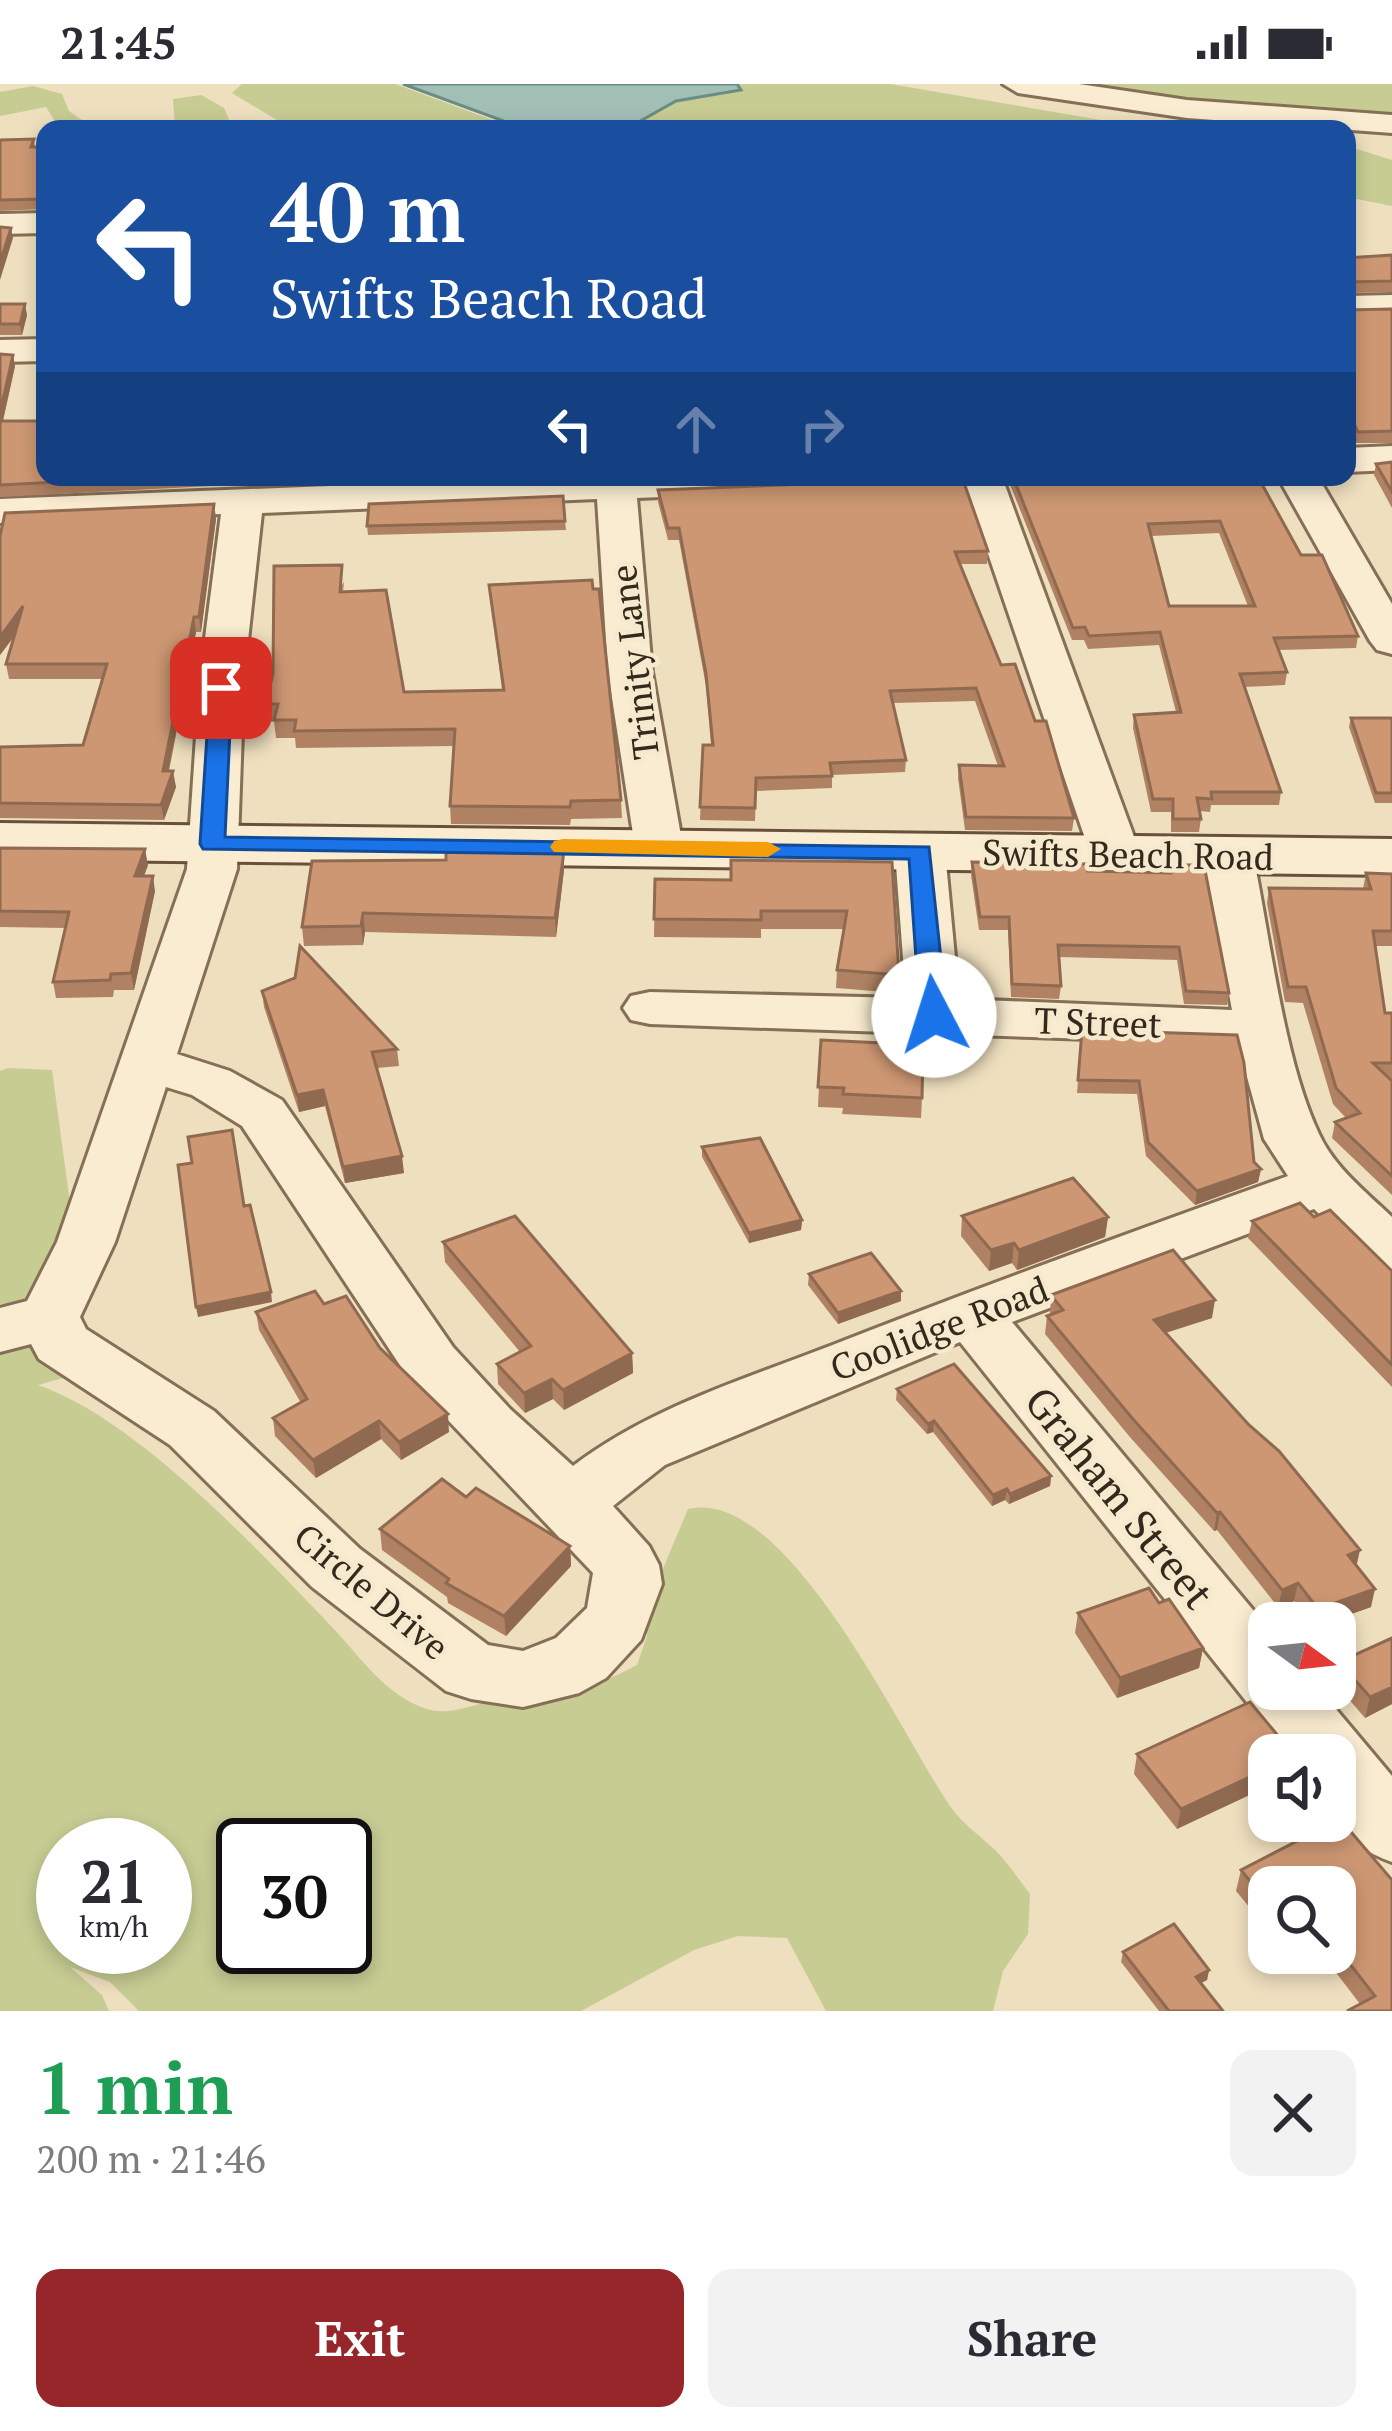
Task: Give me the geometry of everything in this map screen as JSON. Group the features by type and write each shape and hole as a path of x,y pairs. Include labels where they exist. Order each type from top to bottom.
{"street":[{"path":"1018,84 1186,109 1337,120"},
{"path":"1356,121 1392,124"},
{"path":"0,224 36,223"},
{"path":"1356,308 1392,306"},
{"path":"0,351 36,350"},
{"path":"1356,460 1392,458"},
{"path":"0,511 537,486"},
{"name":"Trinity Lane","path":"616,486 631,672 659,847"},
{"path":"985,486 1115,853"},
{"path":"1303,486 1392,641"},
{"name":"Circle Drive","path":"148,1063 211,1083 262,1113 430,1363 571,1503 625,1565 628,1584 617,1621 581,1658 554,1673 523,1679 471,1671 337,1568 192,1428 25,1324 72,1280 212,869 222,677 243,501"},
{"name":"Swifts Beach Road","path":"0,841 1392,857"},
{"path":"920,852 934,1015"},
{"path":"1228,855 1262,1028 1292,1139 1323,1184 1392,1250"},
{"name":"T Street","path":"650,1009 1262,1028"},
{"name":"Coolidge Road","path":"571,1503 642,1448 798,1380 1323,1184"},
{"name":"Graham Street","path":"971,1314 1248,1653"},
{"path":"1294,1710 1314,1734"},
{"path":"1356,1786 1392,1830"}],"green space":[{"path":"242,84 395,84 493,120 277,120 232,93"},
{"path":"403,84 890,84 1101,120 501,120"},
{"path":"1051,84 1392,84 1392,131 1356,126 1356,120 1312,120"},
{"path":"33,86 62,94 69,111 82,120 54,120 46,107 0,116 0,92"},
{"path":"201,95 224,108 229,119 174,120 173,99"},
{"path":"1356,149 1392,160 1392,206 1356,199"},
{"path":"8,1068 52,1070 72,1218 49,1363 63,1378 38,1385 76,1402 155,1456 232,1525 398,1695 427,1709 454,1710 568,1690 637,1665 647,1636 647,1607 688,1509 726,1512 764,1536 802,1574 873,1676 950,1806 1030,1894 1028,1934 1003,1971 993,2011 826,2011 787,1938 738,1936 694,1950 581,2011 139,2011 110,1982 89,1974 192,1974 192,1818 36,1818 36,1974 78,1974 102,1995 109,2011 0,2011 0,1071"}],"water":[{"path":"403,84 737,84 741,90 676,101 642,120 501,120"}],"building":[{"path":"34,139 36,199 0,200 0,140"},
{"path":"0,227 11,228 0,263"},
{"path":"1392,255 1392,281 1356,282 1356,257"},
{"path":"0,304 25,304 20,324 0,324"},
{"path":"1392,309 1392,431 1358,432 1356,428 1356,310"},
{"path":"0,354 13,355 0,413"},
{"path":"0,421 36,421 36,483 0,485"},
{"path":"1392,462 1392,492 1376,464"},
{"path":"965,486 988,551 955,552 1001,665 1015,664 1035,721 1046,721 1074,818 966,817 959,765 1004,766 976,688 890,691 906,760 830,763 832,776 756,778 755,808 700,807 703,745 713,745 706,674 679,528 668,528 658,490"},
{"path":"1017,486 1263,486 1301,555 1322,555 1358,636 1274,638 1287,672 1240,674 1281,792 1211,792 1212,799 1197,798 1201,819 1173,819 1173,799 1153,799 1134,715 1181,712 1160,632 1089,636 1085,627 1073,628","holes":["1220,521 1255,606 1169,606 1148,524"]},
{"path":"563,496 565,521 367,526 369,504"},
{"path":"214,504 199,617 194,617 163,771 173,771 161,805 0,803 0,747 83,745 107,664 6,664 23,606 0,637 0,536 5,513"},
{"path":"342,565 340,592 386,590 404,692 504,690 489,585 592,580 593,589 599,589 621,800 571,801 570,807 450,806 455,729 294,731 296,720 274,720 278,704 266,704 273,673 274,566"},
{"path":"1351,718 1392,718 1392,793 1376,793"},
{"path":"0,848 145,849 135,876 153,876 131,973 111,974 110,980 53,982 69,912 0,911"},
{"path":"446,850 564,851 555,918 363,913 361,926 302,927 312,861 446,860"},
{"path":"731,860 892,862 899,975 837,970 847,911 761,911 761,920 654,919 655,879 731,880"},
{"path":"972,862 1086,864 1088,871 1171,873 1171,865 1204,865 1229,993 1186,991 1179,947 1058,945 1061,986 1012,984 1009,917 980,917"},
{"path":"1366,873 1392,874 1392,931 1373,931 1385,1013 1392,1013 1392,1063 1373,1063 1392,1081 1392,1176 1335,1122 1360,1113 1336,1088 1306,987 1288,987 1269,888 1371,889"},
{"path":"300,946 397,1049 372,1052 402,1156 343,1167 323,1090 297,1095 262,991 295,978"},
{"path":"1082,1030 1237,1035 1254,1162 1261,1169 1197,1191 1148,1142 1139,1081 1078,1080"},
{"path":"821,1040 902,1044 903,1051 923,1052 922,1098 843,1094 844,1088 818,1087"},
{"path":"232,1130 244,1206 250,1205 271,1292 196,1307 178,1165 192,1163 188,1137"},
{"path":"760,1138 802,1220 749,1233 702,1147"},
{"path":"1073,1178 1108,1217 1019,1250 1014,1243 991,1250 962,1216"},
{"path":"1300,1203 1314,1217 1330,1210 1392,1271 1392,1365 1252,1221"},
{"path":"515,1216 632,1353 563,1390 552,1379 524,1393 497,1364 531,1346 443,1242"},
{"path":"1173,1250 1215,1300 1154,1320 1249,1425 1279,1451 1360,1550 1348,1555 1375,1589 1338,1602 1313,1602 1298,1583 1282,1590 1220,1512 1132,1418 1047,1316 1063,1310 1051,1295"},
{"path":"871,1253 901,1291 838,1313 809,1274"},
{"path":"315,1291 324,1304 346,1296 380,1348 448,1414 399,1442 379,1421 313,1460 273,1418 307,1399 256,1312"},
{"path":"954,1364 1051,1476 1010,1494 1007,1489 993,1495 934,1421 928,1424 897,1389"},
{"path":"442,1479 466,1497 476,1488 570,1546 504,1616 446,1583 449,1579 380,1529"},
{"path":"1149,1588 1159,1603 1169,1599 1203,1648 1120,1678 1078,1613"},
{"path":"1392,1638 1392,1687 1370,1697 1356,1681 1356,1654"},
{"path":"1248,1703 1248,1710 1257,1710 1277,1734 1248,1734 1248,1778 1181,1809 1137,1754"},
{"path":"1356,1838 1392,1880 1392,2011 1347,2011 1375,1996 1356,1972 1356,1866 1249,1866 1295,1842 1356,1842"},
{"path":"1174,1924 1209,1970 1196,1977 1223,2011 1169,2011 1123,1952"}],"slow traffic":[{"path":"563,847 768,849"}],"route":[{"path":"221,688 212,844 920,852 934,1015"}]}
